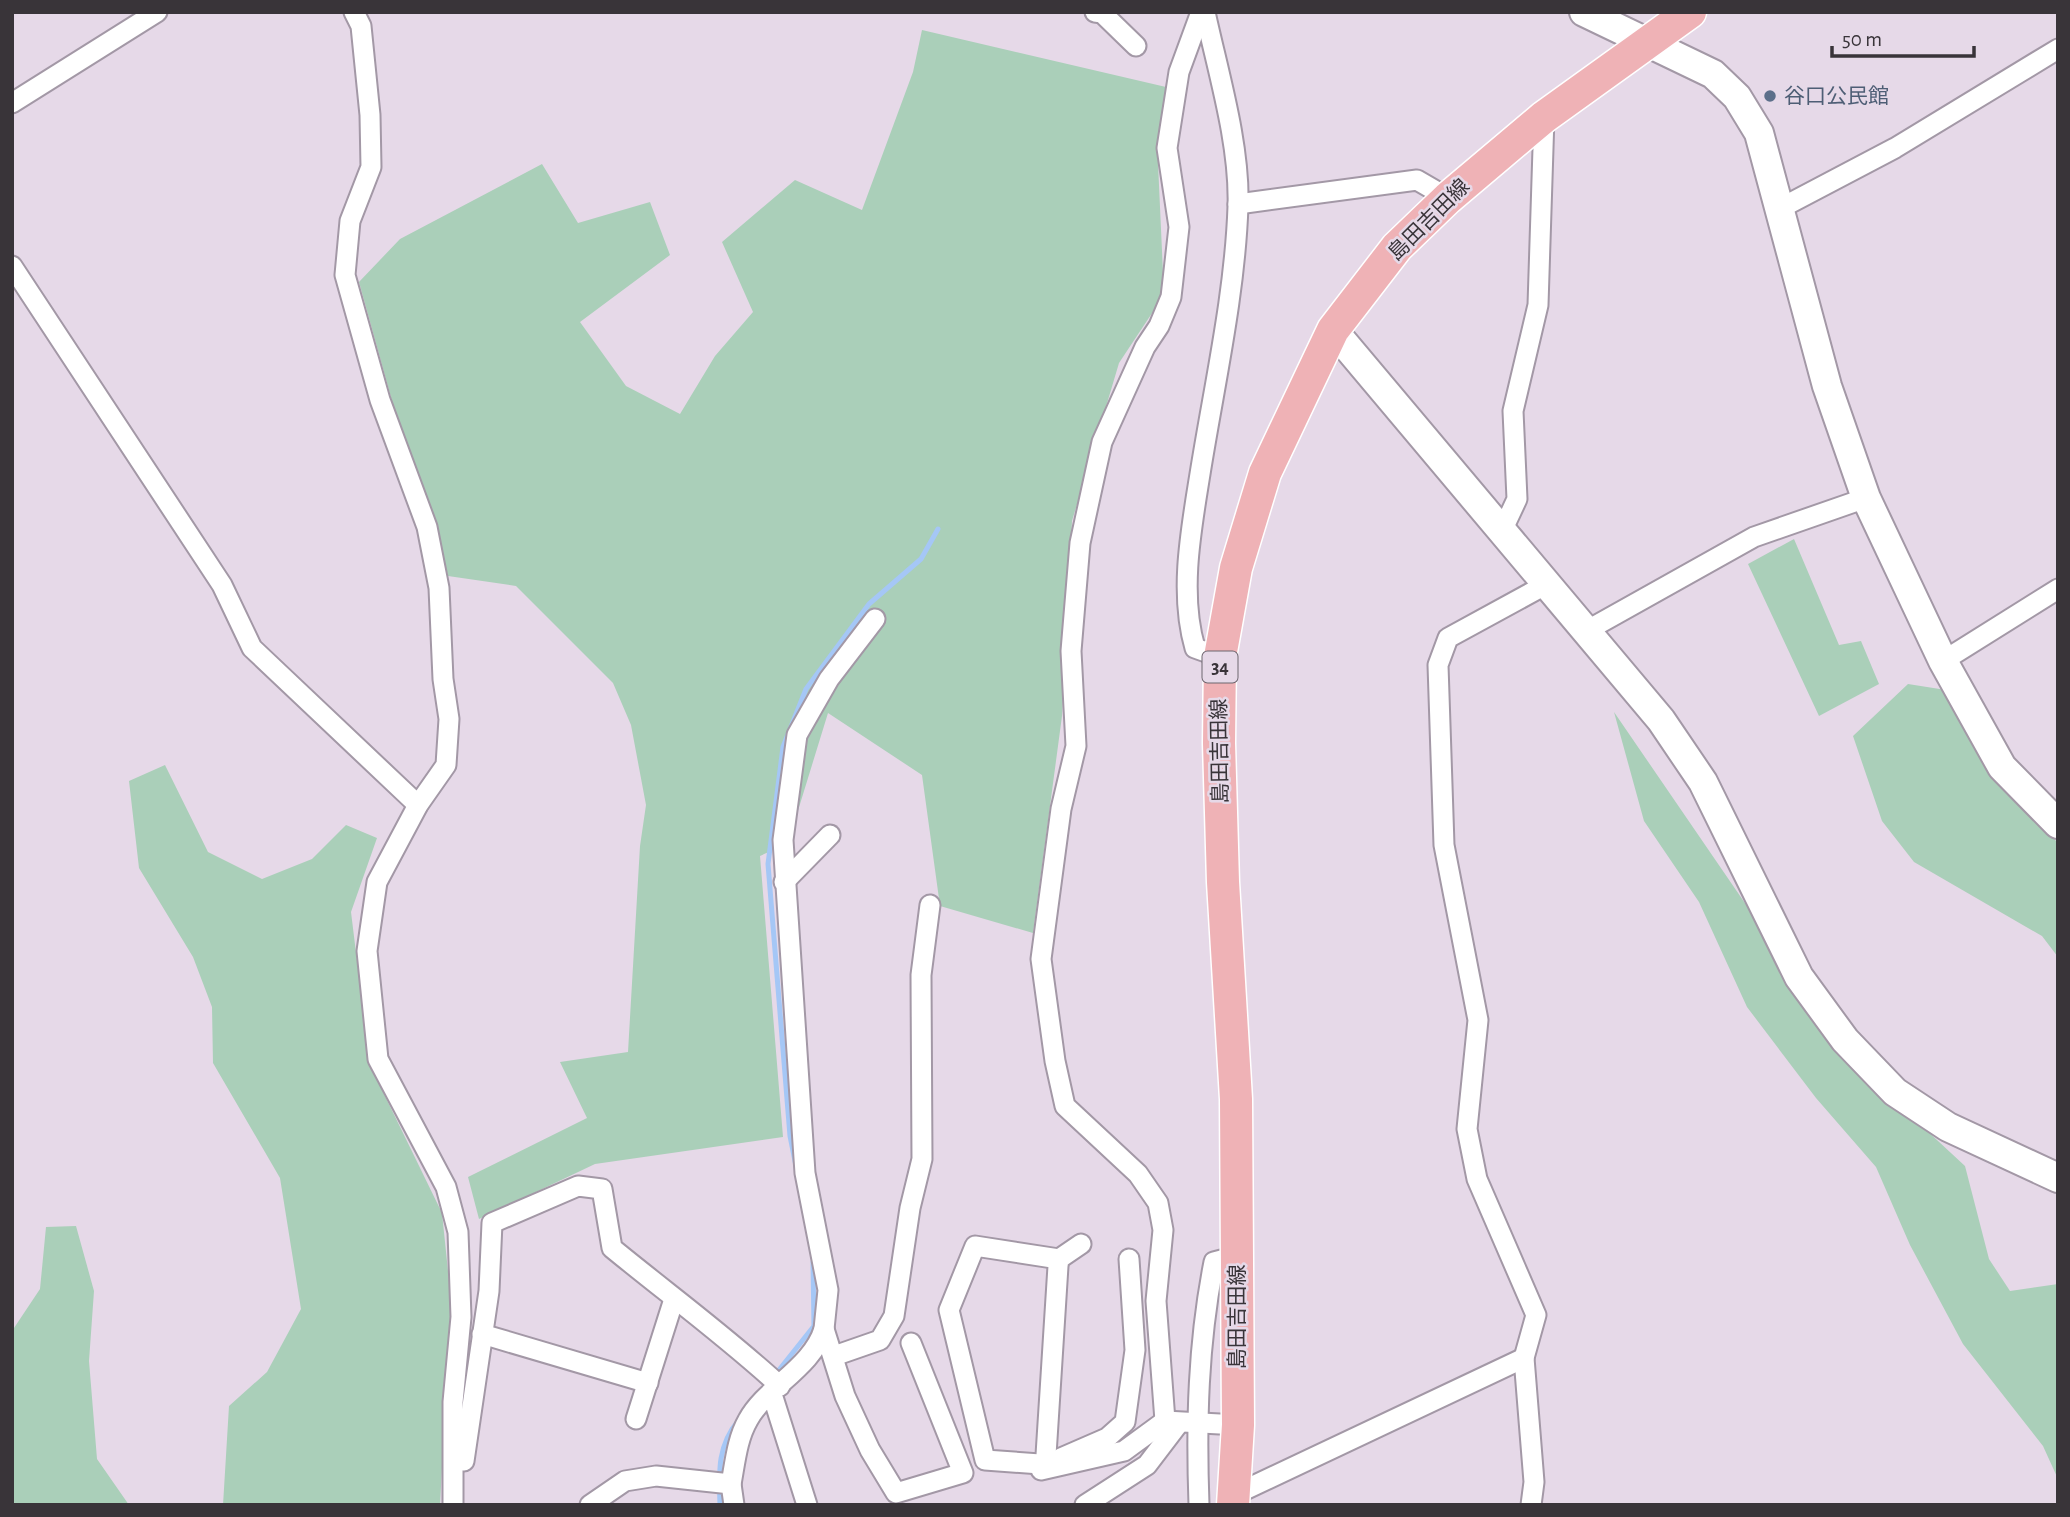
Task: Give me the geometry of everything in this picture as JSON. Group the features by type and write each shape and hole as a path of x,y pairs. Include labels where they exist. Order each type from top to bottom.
{"main road":[{"name":"島田吉田線","path":"1233,1500 1237,1256 1236,1099 1223,882 1220,657 1236,568 1265,473 1333,330 1397,247 1448,198 1544,117 1648,45 1686,14"}],"street":[{"path":"12,103 157,12"},
{"path":"354,12 362,39 370,115 371,167 350,221 345,275 380,400 427,527 439,588 443,679 449,719 446,765 418,805 377,882 366,951 378,1059 446,1187 458,1232 461,1317 453,1402 453,1495"},
{"path":"1095,12 1102,13 1136,46"},
{"path":"1203,12 1226,108 1238,204 1229,288 1191,533 1188,598 1191,635 1195,648 1220,657"},
{"path":"1199,1505 1187,1423 1156,1301 1163,1230 1158,1203 1138,1174 1065,1106 1055,1061 1041,959 1061,809 1076,746 1071,651 1080,543 1102,442 1171,297 1179,226 1167,148 1179,72 1203,12"},
{"path":"1584,12 1713,74 1737,97 1759,133 1777,210 1827,386 1866,498 1943,660 2002,767 2058,824"},
{"path":"1777,210 1895,148 2058,49"},
{"path":"1503,529 1517,499 1513,411 1538,305 1544,117"},
{"path":"1238,204 1417,180 1448,198"},
{"path":"12,266 222,584 252,648 418,805"},
{"path":"1333,330 1661,720 1703,782 1799,977 1845,1040 1895,1092 1948,1127 2058,1178"},
{"path":"1586,631 1754,537 1866,498"},
{"path":"1531,1505 1534,1482 1524,1358 1536,1314 1478,1179 1467,1129 1478,1020 1444,845 1438,665 1448,638 1547,583"},
{"path":"1943,660 2058,589"},
{"path":"734,1505 730,1484 740,1438 748,1419 822,1336 824,1329 828,1290 805,1172 783,840 797,735 829,679 876,619"},
{"path":"784,882 830,835"},
{"path":"834,1356 880,1340 894,1316 910,1208 922,1159 921,975 930,905"},
{"path":"453,1495 462,1479 489,1291 492,1223 578,1186 602,1189 612,1248 764,1369 777,1388 807,1505"},
{"path":"1052,1467 985,1460 948,1310 975,1246 1059,1259 1081,1244"},
{"path":"1085,1505 1147,1465 1187,1423 1214,1262 1237,1256"},
{"path":"1052,1467 1046,1455 1059,1259"},
{"path":"1052,1467 1064,1455 1107,1438 1125,1422 1135,1350 1129,1259"},
{"path":"636,1419 674,1300"},
{"path":"824,1329 845,1396 870,1450 896,1493 963,1473 1052,1467 1124,1451 1187,1423 1234,1425"},
{"path":"482,1334 648,1383"},
{"path":"911,1343 963,1473"},
{"path":"1233,1500 1524,1358"},
{"path":"590,1505 625,1481 656,1476 730,1484"}],"green space":[{"path":"922,30 1166,87 1158,163 1164,295 1119,363 1072,521 1062,716 1033,933 940,906 922,775 828,713 788,843 760,856 783,1137 595,1164 479,1219 468,1177 587,1118 560,1062 628,1052 640,846 646,805 631,725 613,683 516,586 448,576 436,527 402,437 359,282 400,239 542,164 578,223 650,202 670,255 580,322 626,386 680,414 715,356 753,312 722,242 795,180 862,210 913,72"},
{"path":"1794,539 1839,645 1861,641 1879,684 1819,716 1748,564"},
{"path":"1908,684 1946,690 2001,785 2058,843 2058,957 2042,936 1914,862 1882,821 1853,736"},
{"path":"1614,712 1856,1065 1965,1166 1989,1259 2010,1291 2058,1284 2058,1479 2043,1446 1963,1344 1910,1245 1876,1167 1816,1098 1747,1007 1699,902 1644,821"},
{"path":"165,765 208,852 262,879 312,859 346,825 377,838 351,912 368,1050 384,1094 442,1213 451,1300 440,1505 223,1505 229,1406 267,1372 301,1309 280,1178 213,1063 212,1007 193,957 139,868 129,781"},
{"path":"76,1226 94,1291 89,1361 97,1459 129,1505 12,1505 12,1331 40,1289 46,1227"}],"waterway":[{"path":"796,1166 790,1136 768,864 783,747 806,689 869,604 921,559 938,529"},
{"path":"775,1375 814,1326 813,1262"},
{"path":"720,1505 723,1450 738,1421"}],"place":[{"name":"谷口公民館","path":"1770,96"}]}
